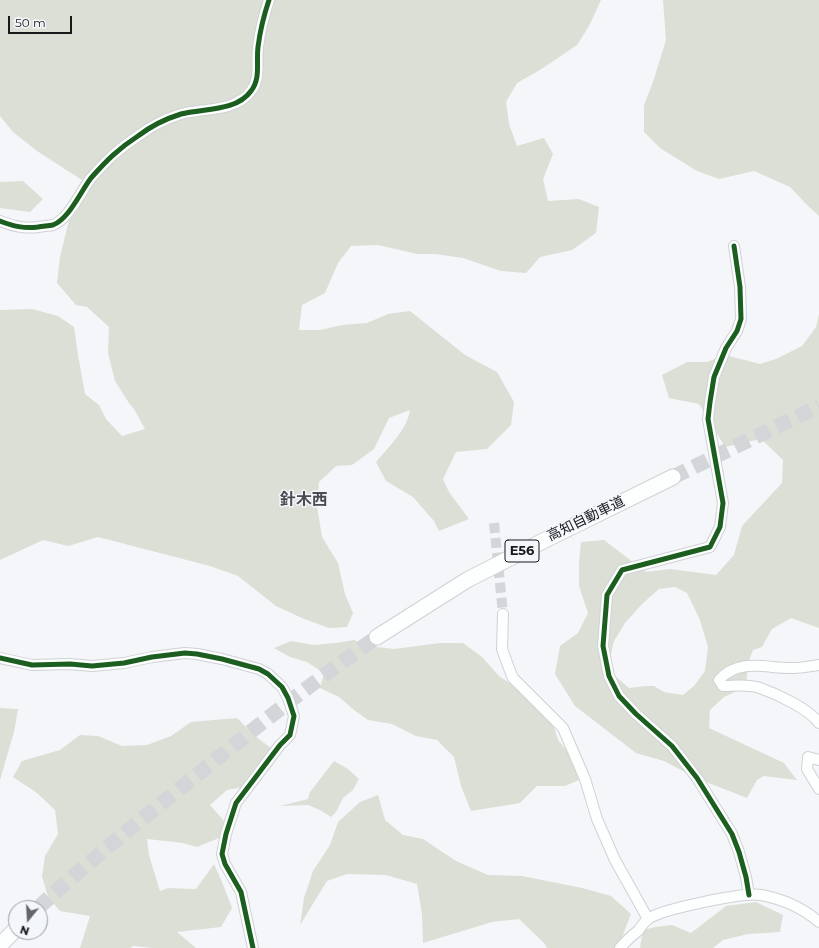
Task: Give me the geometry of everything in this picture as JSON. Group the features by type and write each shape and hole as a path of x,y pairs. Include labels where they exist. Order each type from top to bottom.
{"highway":[{"name":"高知自動車道","path":"377,637 467,580 673,476"},
{"path":"0,944 8,936"}],"street":[{"path":"0,221 15,227 31,228 54,224 62,219 69,211 90,180 112,155 146,130 163,120 182,114 228,106 244,100 252,90 258,76 258,48 269,0"},
{"path":"734,246 740,287 741,319 737,331 726,348 714,377 708,419 723,503 720,527 710,547 622,570 607,595 603,646 609,676 619,696 636,714 672,746 697,778 732,834 739,852 749,894"},
{"path":"502,614 502,649 510,672 513,678 563,728 585,779 597,819 615,860 648,919"},
{"path":"0,658 32,665 70,664 92,666 124,663 152,657 185,653 197,654 259,669 268,674 282,687 288,698 294,716 290,735 280,745 236,803 226,834 222,854 224,864 242,892 253,948"},
{"path":"819,665 793,668 755,665 739,668 724,674 719,680 723,686 741,685 760,688 787,700 815,718 819,723"},
{"path":"819,760 808,757 806,769 819,789"},
{"path":"620,948 648,919 690,905 749,894 760,895 789,904 810,914 819,922"}],"shaded area":[{"path":"0,0 601,0 589,26 577,45 540,70 517,83 506,102 509,124 517,146 544,138 553,154 543,179 548,201 579,199 599,207 596,233 572,250 540,257 526,273 501,271 463,258 435,254 417,254 378,245 351,246 338,263 325,293 302,305 299,330 320,330 342,325 367,323 388,314 410,311 465,355 497,372 514,402 511,425 487,449 456,452 443,479 449,492 469,519 439,531 434,521 413,497 386,481 376,462 402,431 406,424 410,410 389,418 374,449 352,465 336,466 319,482 317,507 322,537 338,563 345,594 353,613 347,627 329,628 304,619 276,606 238,576 210,566 98,537 68,546 43,540 0,560 0,310 32,309 58,316 74,327 85,394 99,405 106,419 122,436 145,429 134,409 115,381 108,353 109,327 87,307 76,305 57,283 60,257 69,220 85,182 37,151 13,132 0,116"},
{"path":"663,0 819,0 819,216 790,187 754,171 719,179 697,171 660,148 644,132 644,105 666,40"},
{"path":"23,181 43,199 30,212 0,208 0,182"},
{"path":"819,314 819,628 791,618 772,629 762,647 753,650 748,663 746,687 724,697 710,710 709,728 784,763 797,780 764,776 757,780 747,798 696,778 664,761 636,753 575,706 555,674 560,646 578,633 588,613 579,586 581,542 604,540 646,572 670,569 716,575 734,555 742,526 782,483 783,460 761,439 725,447 699,404 669,398 662,375 687,362 707,362 725,355 760,364 776,359 802,346 816,327","holes":["675,587 687,593 700,620 708,647 705,671 694,686 683,695 664,692 654,686 629,688 615,676 610,658 614,641 625,623 642,604 659,589"]},
{"path":"354,640 367,646 394,649 440,643 463,643 482,657 499,676 530,697 551,718 558,740 572,757 584,778 565,786 537,786 520,803 471,811 461,786 454,757 437,740 416,736 392,724 368,720 339,697 320,688 324,673 307,662 290,657 274,648 291,641 314,645"},
{"path":"0,708 18,709 14,732 0,780"},
{"path":"237,718 255,736 271,748 273,765 255,785 227,790 210,805 224,821 219,838 197,847 183,843 147,839 149,855 160,891 168,888 196,889 214,864 232,908 221,927 177,932 196,948 153,948 133,946 131,948 80,948 90,916 60,911 48,897 42,876 45,856 58,834 55,810 37,793 13,777 22,761 60,750 80,735 98,736 122,746 147,745 171,736 191,722"},
{"path":"334,761 348,769 359,779 353,790 343,798 336,812 331,817 308,805 280,806 308,799 310,792"},
{"path":"378,795 385,820 403,835 423,839 456,861 488,875 522,876 582,888 611,896 631,914 621,940 615,948 547,948 545,944 519,919 492,922 423,943 422,914 417,884 386,875 347,874 327,881 300,925 304,898 313,871 330,845 338,822 360,802"},
{"path":"756,902 783,915 780,932 748,934 723,940 713,948 640,948 643,930 672,925 691,933 726,906"}],"tunnel":[{"path":"673,477 819,406"},
{"path":"494,523 503,614"},
{"path":"47,900 114,842 237,742 377,637"}],"cycle path":[{"path":"0,221 14,226 33,228 53,225 59,222 69,211 91,178 108,160 124,146 148,129 181,114 228,106 245,98 251,91 256,81 259,41 262,23 269,0"},
{"path":"734,246 740,287 741,319 737,331 726,348 714,377 708,419 723,503 720,527 710,547 622,570 607,595 603,646 609,676 619,696 636,714 672,746 697,778 732,834 746,877 749,895"},
{"path":"0,658 32,665 70,664 92,666 124,663 152,657 185,653 197,654 259,669 268,674 282,687 288,698 294,716 290,735 280,745 236,803 226,834 222,854 225,864 241,892 253,948"}],"district":[{"name":"針木西","path":"304,500"}]}
